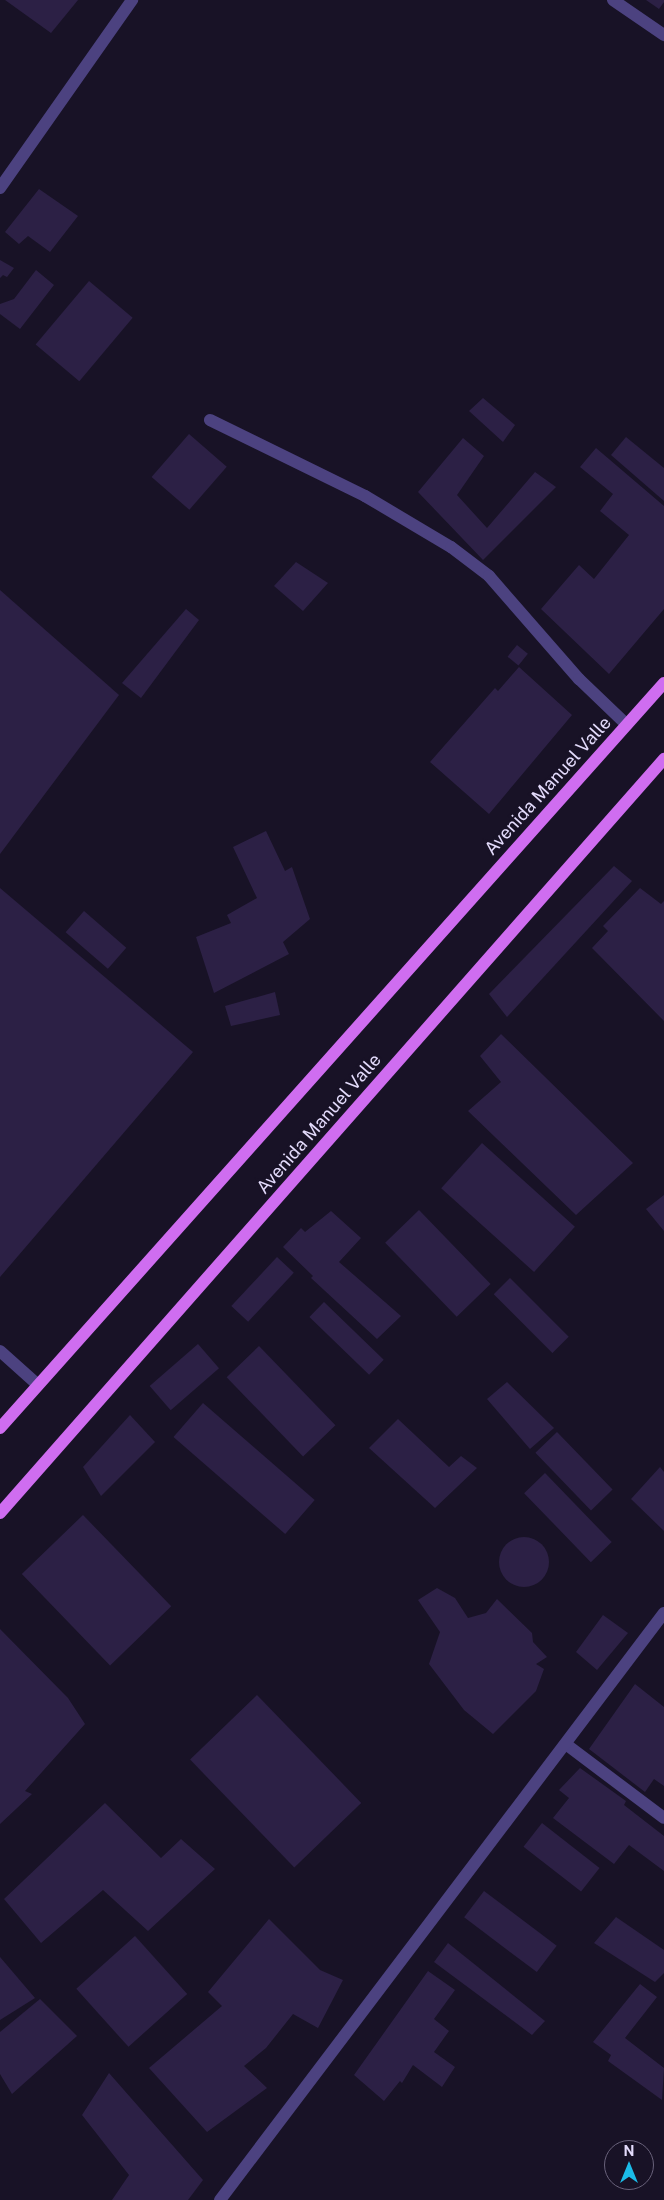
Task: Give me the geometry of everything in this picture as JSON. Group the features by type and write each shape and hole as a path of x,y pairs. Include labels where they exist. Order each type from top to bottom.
{"main road":[{"name":"Avenida Manuel Valle","path":"0,1428 664,684"},
{"name":"Avenida Manuel Valle","path":"0,1512 664,759"}],"street":[{"path":"0,188 132,0"},
{"path":"613,0 664,35"},
{"path":"210,420 365,496 451,547 489,576 579,679 627,725"},
{"path":"0,1350 38,1385"},
{"path":"220,2200 567,1745 664,1612"},
{"path":"567,1745 664,1818"}],"building":[{"path":"5,0 78,0 51,33"},
{"path":"646,0 664,0 664,2 659,9"},
{"path":"39,189 78,216 50,252 28,236 19,244 5,232"},
{"path":"0,260 14,268 7,277 3,275 0,278"},
{"path":"36,270 54,285 20,329 0,314 0,304 14,299"},
{"path":"89,281 133,318 79,381 36,345"},
{"path":"483,398 515,425 503,442 469,411"},
{"path":"189,434 227,467 189,510 152,477"},
{"path":"626,437 664,468 664,501 611,455"},
{"path":"463,438 484,456 457,495 487,528 535,472 556,487 483,560 418,492"},
{"path":"596,448 664,506 664,609 609,674 541,609 579,565 594,579 629,535 600,511 613,494 580,467"},
{"path":"296,562 328,583 303,611 274,586"},
{"path":"0,590 119,695 0,854"},
{"path":"186,609 199,620 141,698 122,683"},
{"path":"517,645 528,654 518,665 508,657"},
{"path":"519,667 572,715 489,814 430,762 495,688 498,691"},
{"path":"266,831 285,871 292,867 310,919 283,942 289,954 214,993 196,937 231,923 227,915 257,898 233,847"},
{"path":"614,866 632,881 507,1017 489,994"},
{"path":"0,888 193,1052 0,1277"},
{"path":"640,888 661,904 664,901 664,1021 592,948 608,931 603,926"},
{"path":"84,911 126,948 108,969 66,932"},
{"path":"275,992 280,1015 231,1026 225,1006"},
{"path":"501,1034 633,1163 576,1215 468,1111 501,1082 480,1056"},
{"path":"482,1143 575,1227 534,1272 441,1188"},
{"path":"664,1195 664,1231 646,1209"},
{"path":"419,1210 491,1284 457,1317 385,1243"},
{"path":"331,1211 361,1238 339,1262 401,1316 377,1339 311,1278 313,1276 283,1247 301,1228 305,1232"},
{"path":"277,1257 294,1273 248,1322 231,1306"},
{"path":"510,1278 569,1337 552,1353 494,1294"},
{"path":"324,1302 384,1360 369,1375 309,1317"},
{"path":"198,1344 219,1368 171,1410 150,1386"},
{"path":"259,1346 335,1425 303,1456 227,1377"},
{"path":"507,1382 554,1428 530,1449 487,1399"},
{"path":"203,1403 315,1500 285,1534 173,1437"},
{"path":"130,1415 155,1442 101,1496 83,1467"},
{"path":"398,1419 449,1467 461,1456 477,1468 435,1508 369,1448"},
{"path":"557,1432 613,1490 591,1510 535,1453"},
{"path":"660,1467 664,1472 664,1531 631,1499"},
{"path":"545,1473 612,1542 591,1562 524,1493"},
{"path":"83,1515 171,1606 110,1665 22,1574"},
{"path":"519,1537 529,1537 542,1544 549,1557 549,1567 542,1580 529,1587 519,1587 510,1583 503,1576 499,1567 499,1557 503,1548 510,1541"},
{"path":"437,1588 455,1598 468,1618 486,1613 497,1599 532,1633 533,1642 547,1657 536,1664 544,1669 536,1691 493,1734 464,1710 429,1664 440,1632 418,1600"},
{"path":"603,1615 628,1633 597,1670 576,1652"},
{"path":"0,1629 68,1698 85,1724 25,1791 32,1794 0,1824"},
{"path":"635,1684 664,1707 664,1786 654,1779 645,1792 589,1749"},
{"path":"257,1695 361,1803 294,1868 190,1760"},
{"path":"580,1768 626,1801 624,1805 664,1836 664,1871 629,1845 614,1864 553,1818 569,1798 559,1790"},
{"path":"105,1803 161,1858 181,1839 215,1869 148,1931 103,1890 41,1943 4,1899"},
{"path":"542,1823 600,1868 581,1892 524,1847"},
{"path":"484,1891 557,1946 537,1972 464,1917"},
{"path":"616,1917 664,1950 664,1973 655,1982 594,1943"},
{"path":"269,1919 320,1970 343,1980 318,2028 293,2014 266,2048 244,2066 267,2088 207,2132 149,2068 222,2006 208,1992"},
{"path":"135,1936 187,1994 128,2047 76,1989"},
{"path":"448,1943 545,2021 532,2035 434,1962"},
{"path":"0,1957 35,1998 0,2020"},
{"path":"428,1971 455,1990 434,2019 449,2031 434,2052 455,2067 442,2087 413,2065 402,2083 400,2081 384,2101 354,2075"},
{"path":"640,1984 657,1997 625,2038 664,2068 662,2100 608,2061 611,2055 593,2042"},
{"path":"40,1999 77,2036 12,2094 0,2074 0,2032"},
{"path":"109,2073 203,2180 188,2200 112,2200 129,2175 82,2115"}]}
